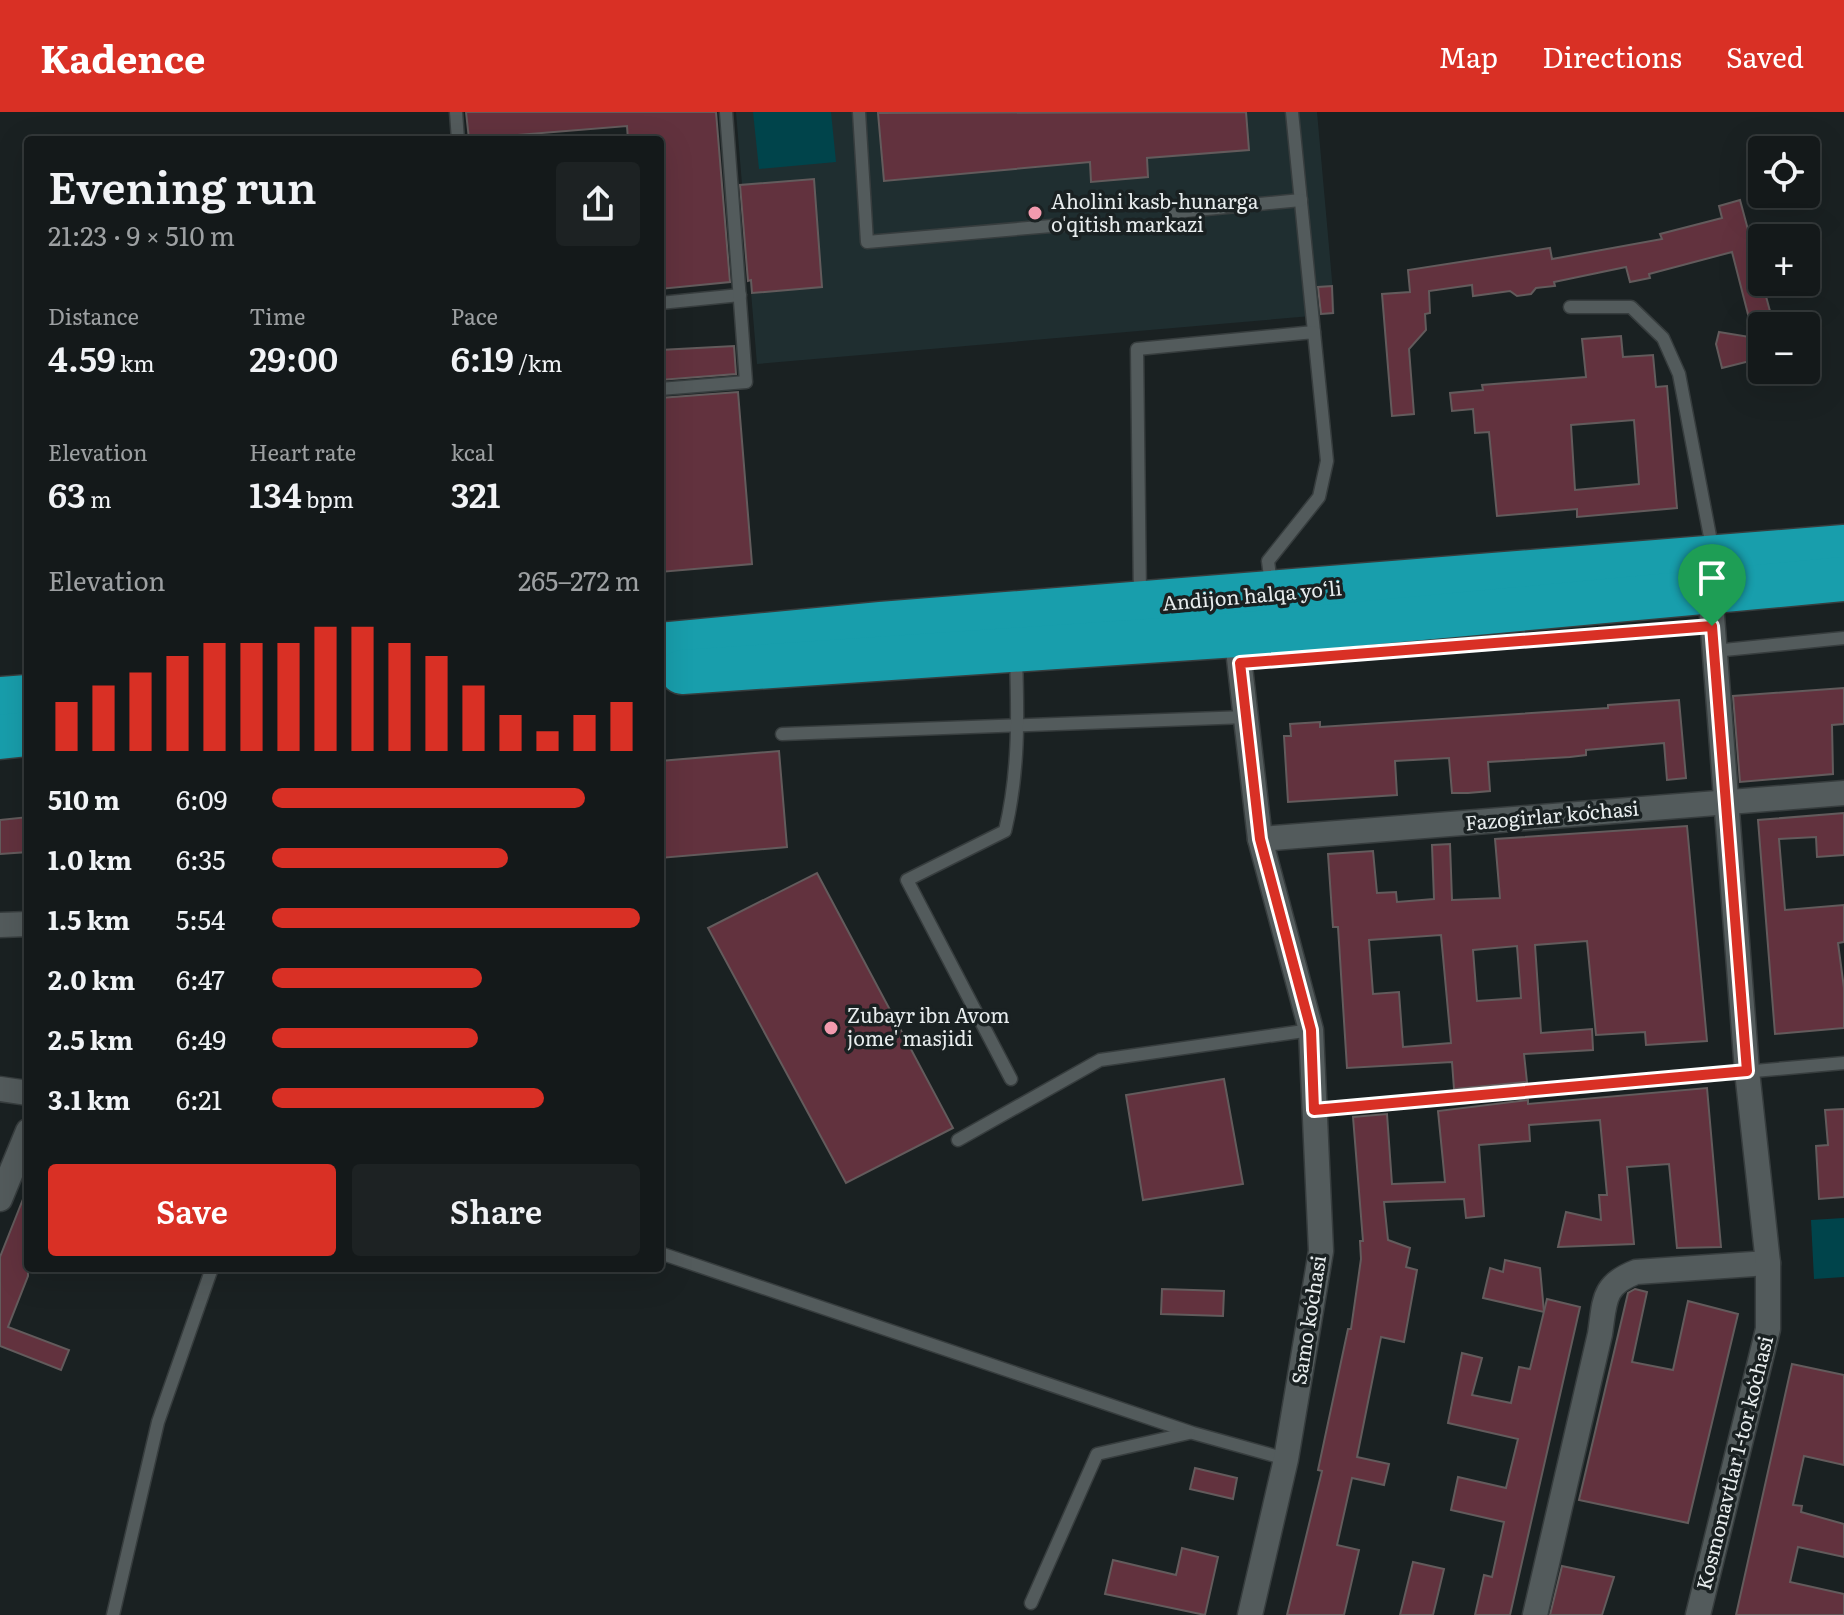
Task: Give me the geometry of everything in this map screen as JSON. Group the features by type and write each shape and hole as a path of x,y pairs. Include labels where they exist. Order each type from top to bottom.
{"highway":[{"name":"Andijon halqa yo‘li","path":"1712,592 1844,547"},
{"name":"Andijon halqa yo‘li","path":"664,674 1016,650 1245,622 1712,592 1844,579"},
{"name":"Andijon halqa yo‘li","path":"664,645 1140,605 1245,622"},
{"path":"0,699 24,697"},
{"path":"0,737 24,734"}],"street":[{"name":"Kosmonavtlar 1-tor koʻchasi","path":"1698,1615 1768,1329 1768,1263 1747,1071 1724,802 1712,592"},
{"name":"Samo koʻchasi","path":"1245,622 1246,717 1260,839 1311,1030 1321,1251 1286,1459 1250,1615"},
{"name":"Fazogirlar koʻchasi","path":"1260,839 1844,793"},
{"path":"0,925 24,924"},
{"path":"0,1089 24,1092"},
{"path":"0,1199 24,1141"},
{"path":"1535,1615 1600,1334 1606,1295 1617,1279 1636,1272 1768,1263"}],"lane":[{"path":"456,112 458,136"},
{"path":"664,389 746,382 726,112"},
{"path":"859,112 867,242 1063,225"},
{"path":"1292,112 1327,461 1319,497 1268,561 1245,622 1712,592 1679,374 1663,338 1631,307 1570,307"},
{"path":"1175,212 1301,200"},
{"path":"664,303 740,295"},
{"path":"1140,605 1137,349 1314,332"},
{"path":"1714,651 1844,638"},
{"path":"1011,1079 907,880 1005,831 1015,789 1019,726 1016,650"},
{"path":"782,734 1246,717"},
{"path":"958,1140 1100,1060 1311,1030"},
{"path":"1314,1110 1844,1063"},
{"path":"664,1254 1193,1433 1286,1459"},
{"path":"113,1615 158,1422 211,1272"},
{"path":"1031,1603 1097,1454 1193,1433"}],"shaded area":[{"name":"Aholini kasb-hunarga o'qitish markazi","path":"736,112 1317,112 1335,314 757,364"},
{"path":"753,112 831,112 836,162 759,169"},
{"path":"1844,1218 1844,1277 1814,1279 1811,1220"}],"building":[{"path":"466,112 716,112 730,282 664,289 664,136 628,136 627,126 469,136"},
{"path":"1246,112 1249,150 1147,158 1148,177 1091,182 1090,162 884,181 878,113"},
{"path":"814,179 822,287 752,293 751,280 748,281 740,185"},
{"path":"1740,200 1748,230 1748,296 1766,296 1770,312 1748,314 1732,252 1630,282 1626,267 1554,282 1555,286 1536,288 1531,294 1517,296 1510,291 1473,296 1472,285 1429,291 1430,313 1425,314 1426,330 1409,349 1414,414 1392,416 1382,294 1410,292 1408,270 1550,248 1552,259 1662,239 1660,234 1722,218 1719,206"},
{"path":"1332,286 1333,313 1321,314 1318,287"},
{"path":"1719,332 1748,337 1748,362 1722,368 1716,344"},
{"path":"1621,336 1623,357 1653,355 1656,387 1667,386 1677,508 1577,517 1577,509 1497,516 1489,432 1475,433 1473,409 1452,411 1450,393 1483,390 1482,385 1586,377 1582,339","holes":["1634,420 1639,484 1575,490 1571,425"]},
{"path":"734,346 736,374 664,380 664,350"},
{"path":"738,392 752,564 664,572 664,398"},
{"path":"1844,688 1844,724 1832,725 1833,774 1740,782 1733,696"},
{"path":"1679,700 1686,778 1667,780 1664,743 1586,750 1586,755 1570,757 1488,762 1490,791 1468,793 1452,793 1449,758 1395,761 1397,795 1288,802 1284,736 1291,736 1290,724 1320,722 1320,727 1608,708 1608,705"},
{"path":"779,751 787,847 664,858 664,761"},
{"path":"1844,813 1844,855 1817,857 1816,837 1779,839 1785,910 1844,905 1844,942 1838,943 1844,988 1844,1028 1775,1034 1758,820"},
{"path":"24,817 24,852 0,854 0,820"},
{"path":"1687,826 1707,1041 1646,1045 1645,1032 1596,1035 1587,941 1535,945 1541,1033 1592,1029 1593,1050 1524,1054 1527,1082 1454,1089 1452,1062 1347,1068 1338,927 1333,927 1328,854 1373,851 1377,893 1396,892 1397,902 1434,899 1432,845 1450,844 1452,900 1500,898 1495,839","holes":["1441,935 1451,1043 1403,1047 1399,992 1373,994 1369,940","1517,946 1521,998 1477,1001 1473,950"]},
{"name":"Zubayr ibn Avom jome' masjidi","path":"817,873 953,1128 846,1183 708,928"},
{"path":"1224,1079 1243,1184 1143,1200 1126,1095"},
{"path":"1707,1088 1721,1247 1677,1248 1669,1164 1627,1167 1634,1244 1558,1247 1566,1212 1601,1220 1599,1195 1607,1195 1600,1120 1529,1125 1530,1141 1479,1145 1484,1216 1466,1218 1464,1199 1384,1202 1388,1240 1410,1248 1406,1267 1417,1270 1404,1342 1381,1337 1357,1457 1389,1464 1384,1485 1352,1478 1337,1545 1359,1550 1344,1615 1287,1615 1322,1471 1318,1470 1348,1329 1351,1329 1361,1259 1360,1241 1363,1241 1353,1117 1387,1114 1392,1184 1445,1182 1438,1111 1528,1100 1528,1104"},
{"path":"1844,1109 1844,1197 1819,1199 1816,1146 1828,1145 1825,1110"},
{"path":"24,1197 24,1272 28,1272 28,1276 8,1327 69,1350 61,1370 0,1346 0,1257"},
{"path":"1505,1260 1540,1268 1544,1312 1483,1298 1490,1268 1503,1272"},
{"path":"1162,1289 1224,1291 1223,1316 1161,1314"},
{"path":"1635,1289 1647,1292 1632,1362 1673,1370 1688,1301 1738,1314 1688,1523 1579,1500 1628,1293"},
{"path":"1547,1299 1580,1307 1510,1615 1475,1615 1484,1575 1492,1577 1504,1522 1451,1510 1458,1477 1506,1488 1518,1439 1448,1423 1462,1353 1482,1358 1472,1395 1511,1403 1519,1367 1530,1369"},
{"path":"1792,1364 1844,1375 1844,1465 1804,1456 1793,1505 1802,1506 1801,1512 1844,1524 1844,1557 1798,1547 1790,1582 1844,1594 1844,1615 1736,1615"},
{"path":"1195,1468 1237,1478 1233,1499 1190,1489"},
{"path":"1182,1548 1218,1557 1205,1615 1105,1594 1113,1560 1176,1575"},
{"path":"1413,1562 1444,1569 1433,1615 1400,1615"},
{"path":"1562,1566 1614,1577 1602,1615 1550,1615"}],"place":[{"name":"Aholini kasb-hunarga o'qitish markazi","path":"1035,213"},
{"name":"Zubayr ibn Avom jome' masjidi","path":"831,1028"}],"route":[{"path":"1712,626 1747,1071 1314,1110 1311,1030 1260,839 1240,663 1712,626"}]}
